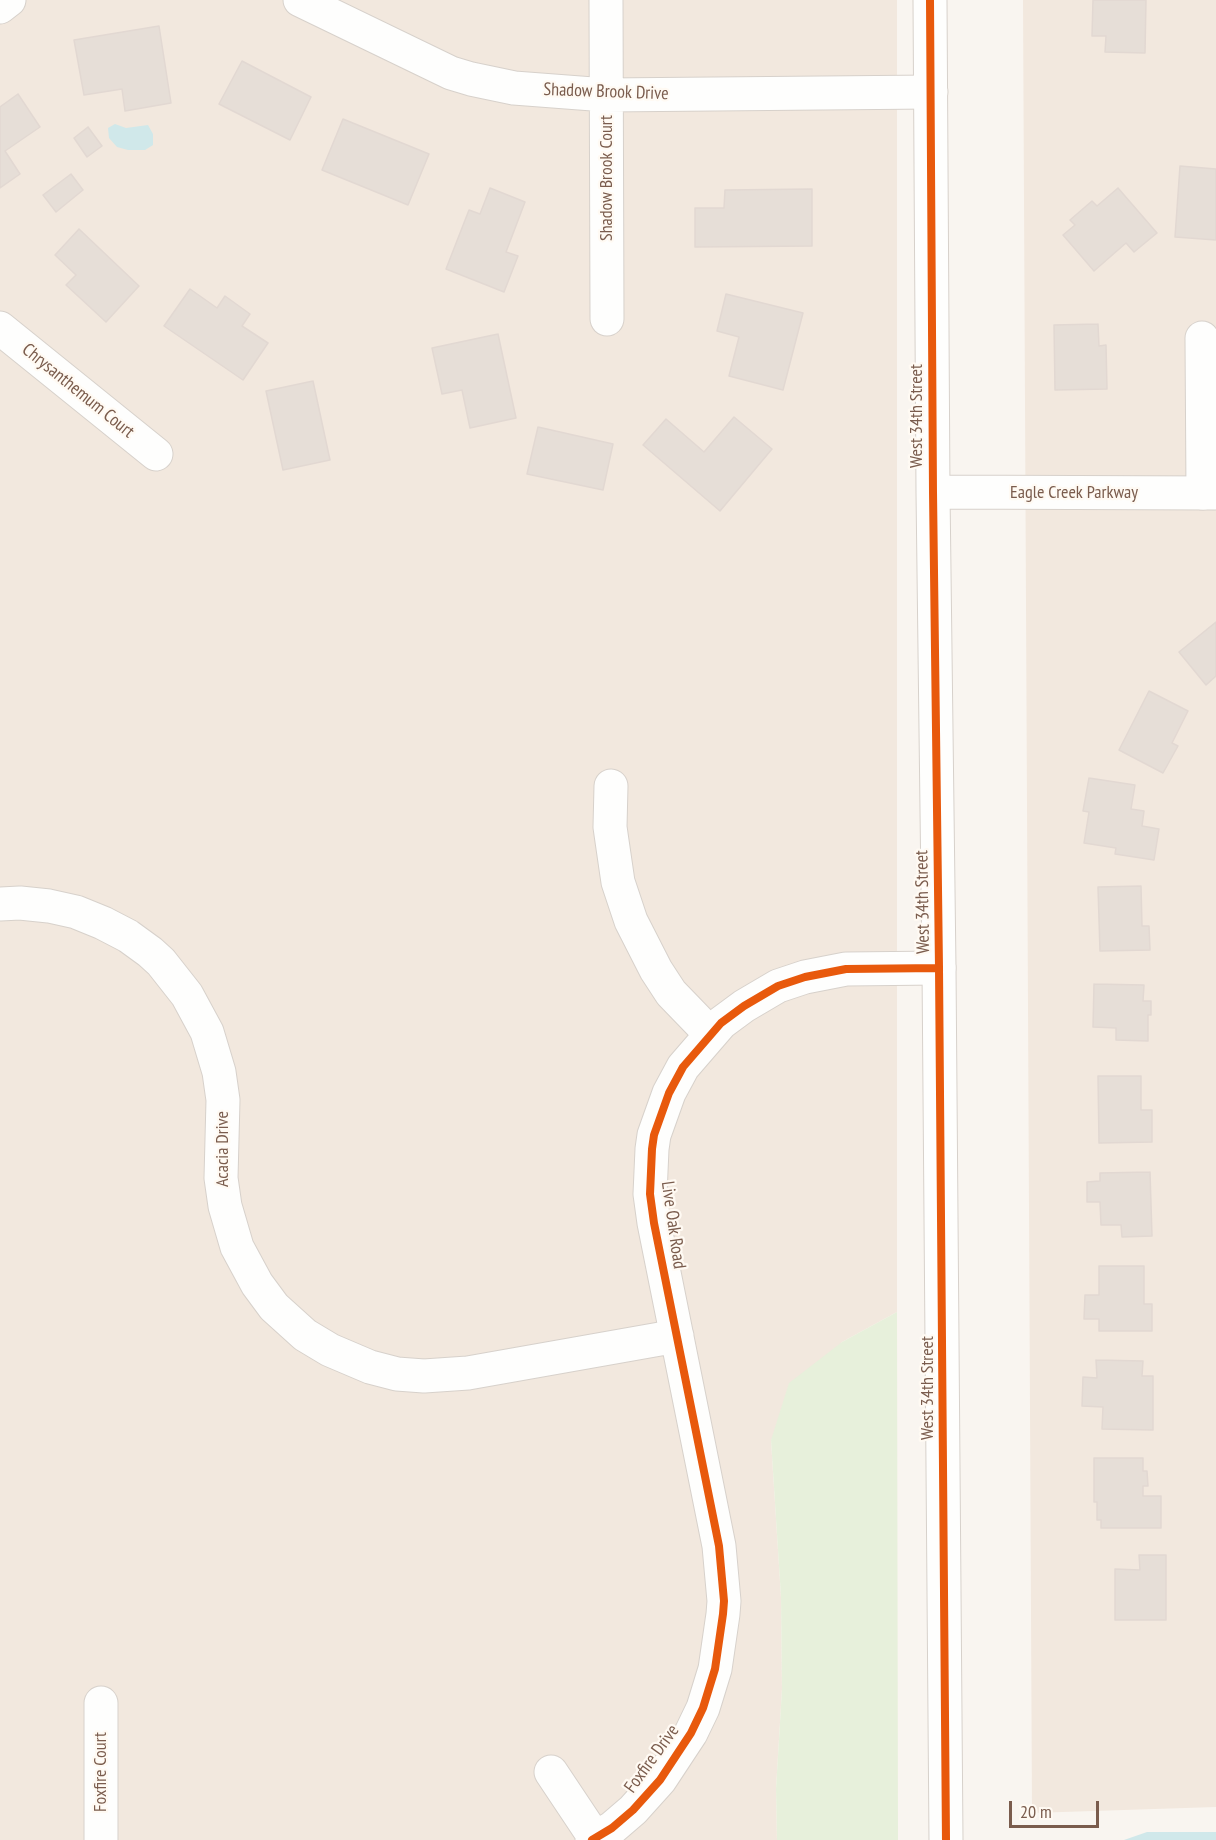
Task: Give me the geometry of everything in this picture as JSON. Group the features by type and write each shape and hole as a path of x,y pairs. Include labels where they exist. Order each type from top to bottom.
{"street":[{"path":"0,7 9,0"},
{"name":"Shadow Brook Drive","path":"300,0 450,73 514,88 606,95 931,92"},
{"name":"Shadow Brook Court","path":"606,0 608,319"},
{"name":"West 34th Street","path":"930,0 946,1840"},
{"name":"Chrysanthemum Court","path":"0,328 156,454"},
{"path":"1202,338 1209,493"},
{"name":"Eagle Creek Parkway","path":"933,492 1209,493"},
{"path":"611,786 610,827 618,882 631,921 656,970 672,993 711,1033"},
{"name":"Acacia Drive","path":"0,904 20,903 49,906 76,912 103,923 128,936 150,952 161,962 187,995 207,1032 219,1072 223,1100 221,1178 225,1206 237,1247 257,1284 274,1307 305,1335 330,1350 370,1367 397,1374 424,1376 468,1373 676,1336"},
{"name":"Live Oak Road","path":"720,1642 724,1601 719,1546 676,1336 650,1194 654,1135 683,1067 711,1033 732,1014 766,992 805,977 846,969 939,968"},
{"name":"Foxfire Drive","path":"594,1839 612,1828 633,1810 677,1757 703,1708 716,1669 720,1642"},
{"name":"Foxfire Court","path":"101,1703 101,1840"},
{"path":"551,1772 594,1839"}],"shaded area":[{"path":"0,0 897,0 897,1312 842,1342 771,1440 781,1597 782,1689 776,1789 777,1840 0,1840"},
{"path":"1023,0 1216,0 1216,1807 1032,1813"}],"green space":[{"path":"897,1312 898,1840 777,1840 776,1789 782,1689 781,1597 771,1440 789,1383 842,1342"}],"water":[{"path":"115,124 126,128 148,125 153,134 153,145 145,150 128,150 117,147 109,138 108,128"},
{"path":"1147,1832 1216,1832 1216,1840 1124,1840"}],"building":[{"path":"1093,0 1146,0 1145,53 1105,52 1106,36 1092,36"},
{"path":"159,26 171,103 125,111 122,89 84,95 74,40"},
{"path":"242,61 311,97 290,140 219,104"},
{"path":"18,94 40,127 5,151 20,174 0,188 0,107"},
{"path":"343,119 429,154 408,205 322,170"},
{"path":"88,127 102,146 87,157 74,138"},
{"path":"1180,166 1216,169 1216,240 1175,237"},
{"path":"71,174 83,190 56,212 43,195"},
{"path":"490,188 525,202 506,252 518,256 504,292 446,269 469,210 480,214"},
{"path":"1118,188 1157,233 1134,252 1126,243 1094,271 1063,235 1075,225 1070,220 1092,201 1097,206"},
{"path":"812,189 812,246 695,247 695,208 724,208 725,190"},
{"path":"79,229 139,286 106,322 66,285 76,275 55,255"},
{"path":"190,289 217,308 225,296 250,314 242,326 268,343 243,380 164,326"},
{"path":"726,294 803,313 783,390 729,376 739,337 717,331"},
{"path":"1098,324 1099,346 1106,345 1107,389 1055,390 1054,325"},
{"path":"498,334 516,418 470,428 462,390 442,394 432,348"},
{"path":"313,381 330,460 283,470 266,391"},
{"path":"734,417 772,449 720,511 643,445 666,419 704,452"},
{"path":"538,427 613,444 603,490 527,474"},
{"path":"1216,622 1216,676 1206,685 1179,652"},
{"path":"1149,691 1188,711 1172,743 1178,746 1163,773 1119,750"},
{"path":"1089,778 1135,785 1131,809 1144,811 1142,826 1159,829 1154,860 1115,854 1116,848 1084,843 1089,812 1083,811"},
{"path":"1141,886 1142,926 1149,926 1150,950 1100,951 1098,887"},
{"path":"1094,984 1144,985 1143,1001 1151,1001 1151,1015 1148,1015 1148,1041 1116,1040 1116,1028 1093,1027"},
{"path":"1098,1076 1141,1076 1141,1110 1152,1110 1152,1142 1099,1143"},
{"path":"1150,1172 1152,1236 1122,1237 1121,1225 1101,1225 1100,1202 1087,1202 1087,1182 1100,1181 1100,1173"},
{"path":"1099,1266 1144,1266 1144,1304 1152,1304 1152,1331 1099,1331 1099,1319 1084,1319 1085,1295 1099,1295"},
{"path":"1096,1360 1143,1361 1142,1376 1153,1376 1153,1430 1102,1429 1103,1407 1082,1406 1083,1377 1097,1378"},
{"path":"1094,1458 1143,1458 1143,1471 1147,1471 1148,1486 1143,1486 1143,1496 1161,1496 1161,1528 1101,1528 1101,1520 1097,1520 1097,1502 1094,1502"},
{"path":"1139,1555 1166,1555 1166,1620 1115,1620 1115,1569 1140,1570"}],"cycle path":[{"path":"930,0 946,1840"},
{"path":"592,1840 612,1828 633,1810 660,1780 691,1733 703,1708 715,1669 723,1614 719,1546 650,1194 654,1135 669,1093 683,1067 721,1023 778,986 805,977 846,969 939,968"}]}
